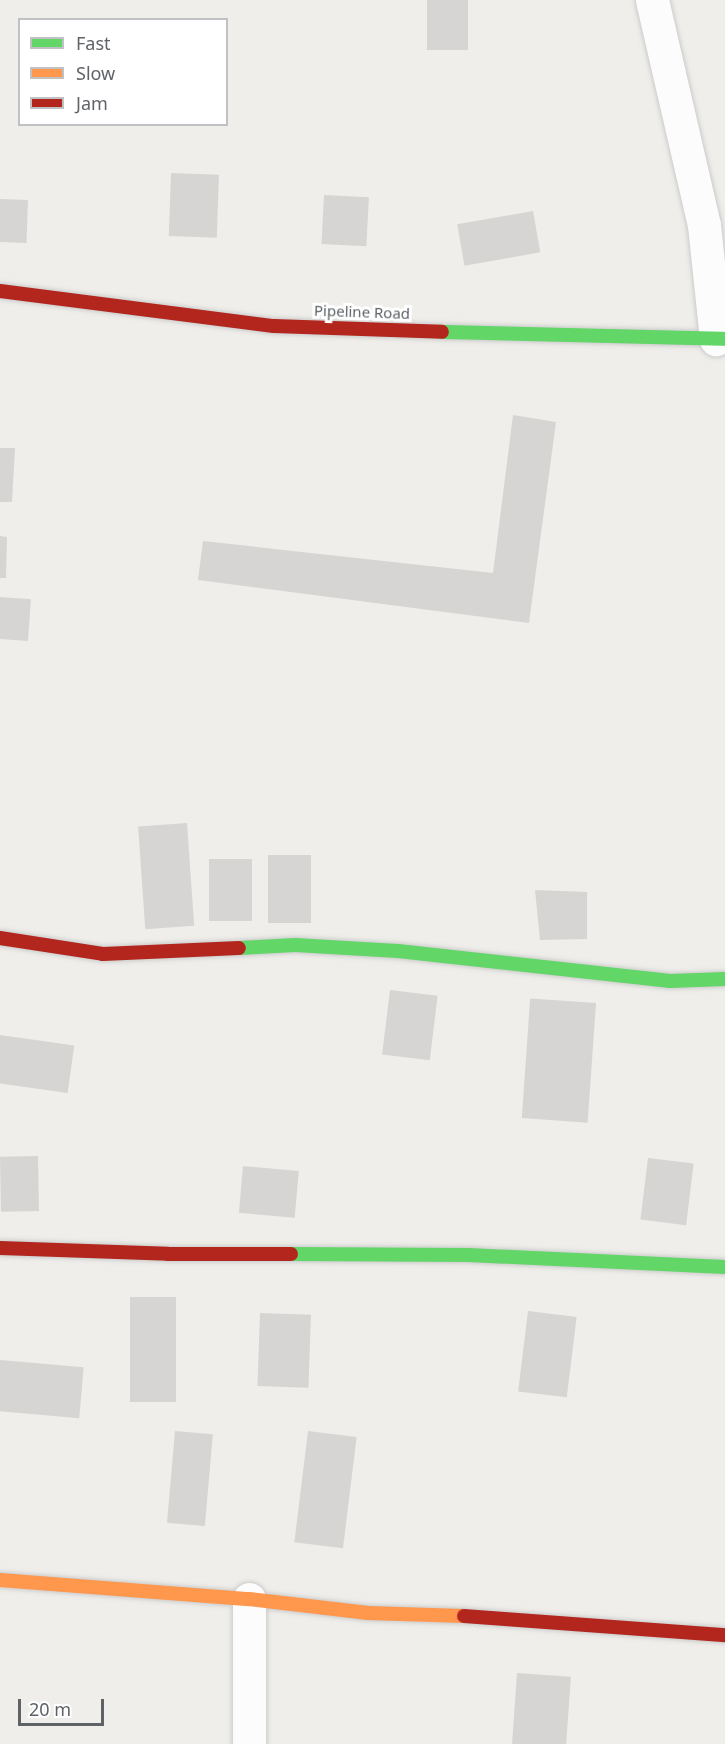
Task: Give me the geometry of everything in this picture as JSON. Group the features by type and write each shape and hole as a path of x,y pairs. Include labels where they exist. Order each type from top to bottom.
{"street":[{"path":"652,0 704,225 720,339"},
{"name":"Pipeline Road","path":"0,291 274,326 650,339 720,339"},
{"path":"0,938 103,954 295,945 364,949 670,981 725,979"},
{"path":"0,1248 168,1254 468,1255 725,1267"},
{"path":"0,1580 249,1599 368,1613 501,1617 725,1635"},
{"path":"249,1599 249,1744"}],"building":[{"path":"427,0 468,0 468,50 427,50"},
{"path":"171,173 219,175 217,238 169,236"},
{"path":"324,195 369,197 366,246 321,244"},
{"path":"0,199 28,200 26,243 0,242"},
{"path":"533,211 540,252 464,266 457,224"},
{"path":"513,415 556,422 529,623 198,580 203,541 493,573"},
{"path":"0,448 15,448 12,502 0,502"},
{"path":"0,536 7,537 6,578 0,578"},
{"path":"0,597 31,599 28,641 0,639"},
{"path":"187,823 194,926 145,929 138,826"},
{"path":"268,855 311,855 311,923 268,923"},
{"path":"209,859 252,859 252,921 209,921"},
{"path":"535,890 587,892 587,939 540,940"},
{"path":"390,990 438,996 430,1060 382,1055"},
{"path":"530,998 596,1003 588,1123 522,1118"},
{"path":"0,1035 74,1045 68,1093 0,1083"},
{"path":"38,1156 39,1211 1,1212 0,1157"},
{"path":"648,1158 694,1164 686,1225 640,1220"},
{"path":"243,1166 299,1171 295,1218 239,1213"},
{"path":"130,1297 176,1297 176,1402 130,1402"},
{"path":"528,1311 577,1317 567,1397 518,1391"},
{"path":"260,1313 311,1315 308,1388 257,1386"},
{"path":"0,1360 84,1367 79,1418 0,1411"},
{"path":"175,1431 213,1434 205,1526 167,1523"},
{"path":"308,1431 357,1437 343,1548 294,1542"},
{"path":"517,1673 571,1677 566,1744 512,1744"}],"traffic: fast":[{"path":"442,332 725,339"},
{"path":"239,948 295,945 398,951 670,981 725,979"},
{"path":"291,1254 468,1255 725,1267"}],"traffic: slow":[{"path":"0,1580 249,1599 368,1613 464,1616"}],"traffic: jam":[{"path":"0,291 274,326 442,332"},
{"path":"0,938 103,954 239,948"},
{"path":"0,1248 168,1254 291,1254"},
{"path":"464,1616 725,1635"}]}
